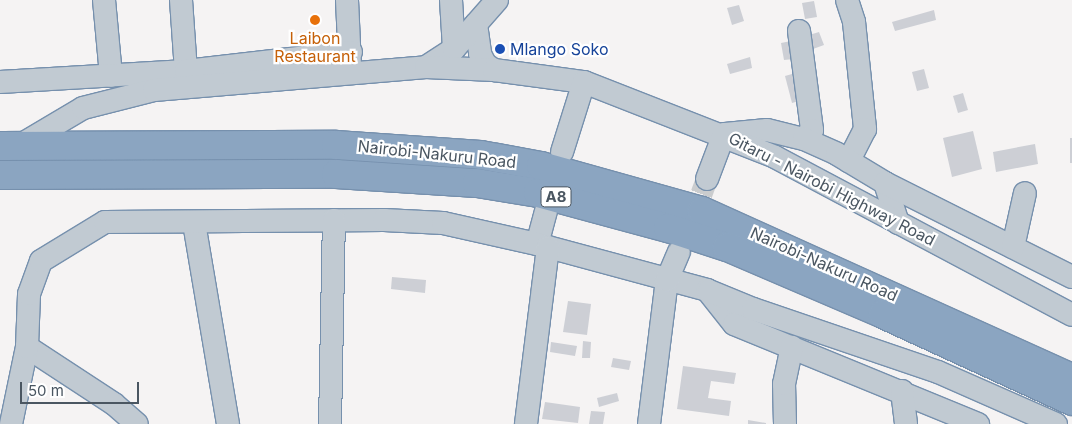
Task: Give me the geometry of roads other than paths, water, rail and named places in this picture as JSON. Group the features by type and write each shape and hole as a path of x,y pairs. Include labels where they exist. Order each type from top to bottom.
{"highway":[{"name":"Nairobi-Nakuru Road","path":"9,146 336,145 481,155 541,166 702,211 1072,378"},
{"name":"Nairobi-Nakuru Road","path":"0,175 336,174 477,183 538,193 659,225 727,247 883,314 1072,401"}],"street":[{"path":"104,0 111,76"},
{"path":"181,0 186,71"},
{"path":"347,0 350,63"},
{"path":"451,0 456,59"},
{"path":"0,82 350,63 426,67 456,59 476,24 497,0"},
{"path":"847,0 854,22 865,129 849,161"},
{"path":"476,24 480,54 485,64 494,70"},
{"path":"799,31 812,130 804,139"},
{"name":"Gitaru - Nairobi Highway Road","path":"456,59 494,70 584,82 724,134 775,157 1072,315"},
{"path":"9,146 83,108 154,90 350,63"},
{"path":"562,152 584,82"},
{"path":"708,179 724,134 767,130 804,139 849,161 885,183 1072,277"},
{"path":"885,183 898,222"},
{"path":"1013,246 1025,193"},
{"path":"526,424 546,211"},
{"path":"330,424 334,220"},
{"path":"11,424 27,347 29,294 40,261 105,222 194,223 334,220 443,223 542,246 707,290 754,309 938,372 1056,424"},
{"path":"194,223 228,424"},
{"path":"649,424 667,280 679,252"},
{"path":"707,290 734,324 902,391 978,424"},
{"path":"27,347 114,404 137,424"},
{"path":"785,424 784,384 792,347"},
{"path":"902,391 906,424"}],"tunnel":[{"path":"690,225 707,179"}],"place":[{"name":"Laibon Restaurant","path":"315,20"},
{"name":"Mlango Soko","path":"500,49"}]}
